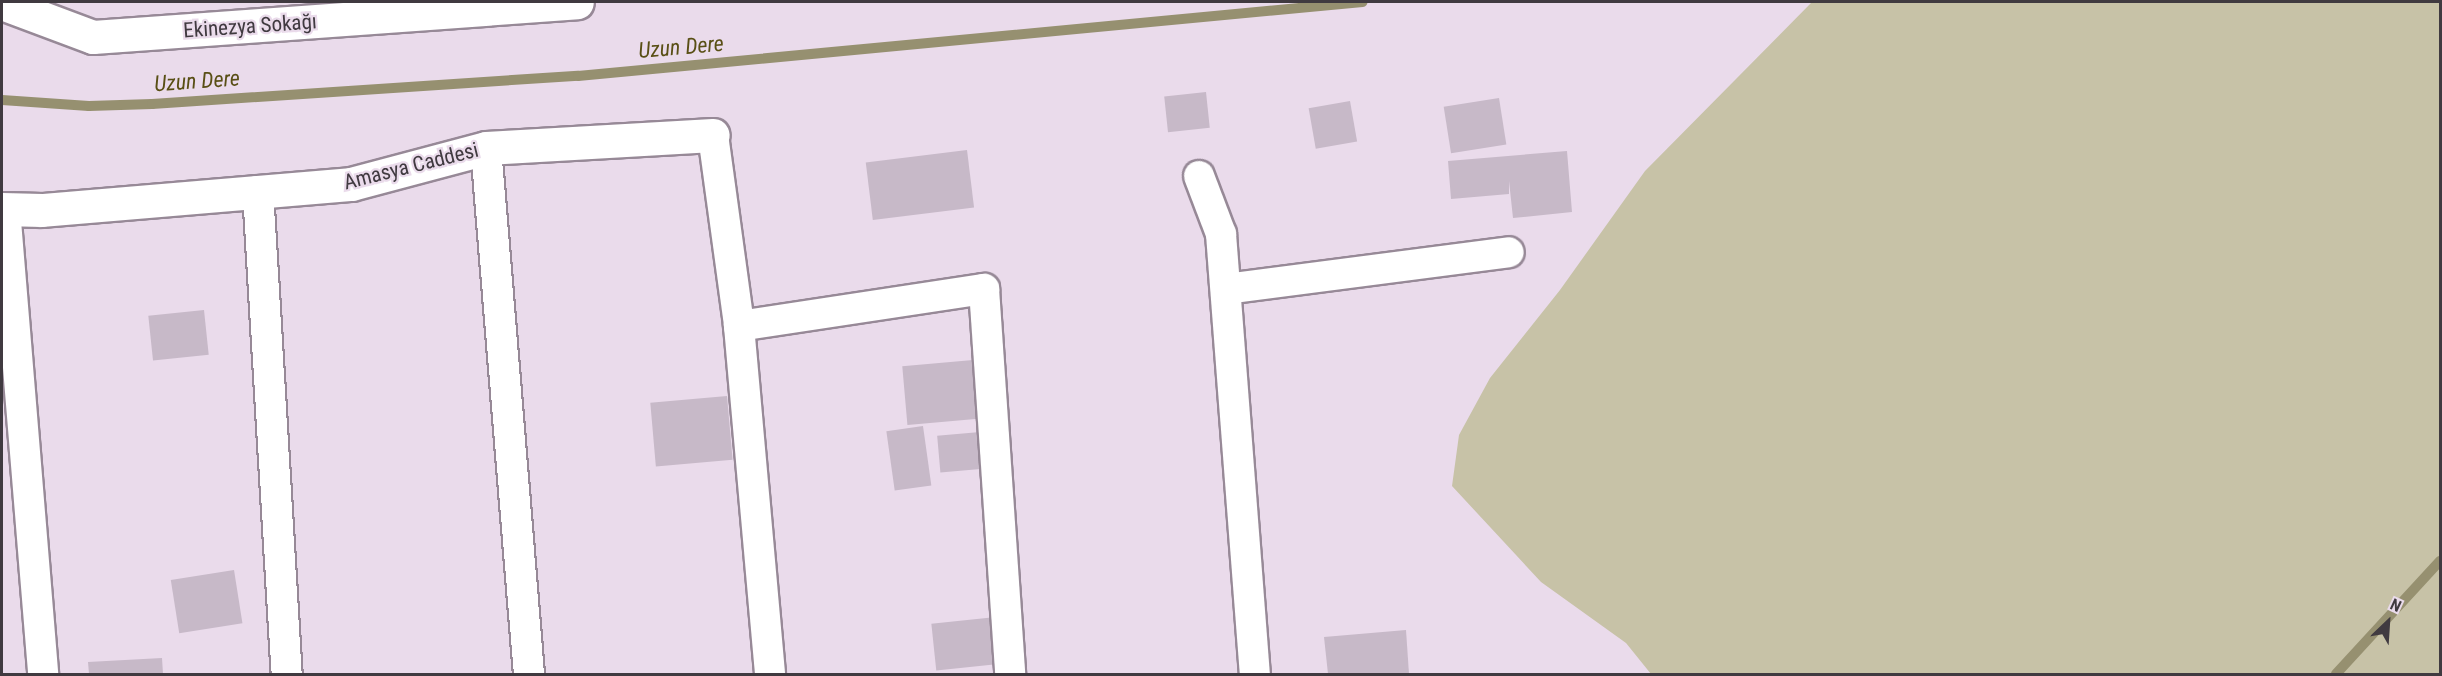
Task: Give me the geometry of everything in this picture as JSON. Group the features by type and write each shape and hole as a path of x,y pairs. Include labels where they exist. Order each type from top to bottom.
{"street":[{"name":"Ekinezya Sokağı","path":"2,3 93,37 576,2"},
{"name":"Amasya Caddesi","path":"3,209 42,210 351,184 486,148 713,135"},
{"path":"713,135 739,326 770,675"},
{"path":"486,148 528,675"},
{"path":"1199,176 1221,234 1256,675"},
{"path":"258,191 287,675"},
{"path":"3,209 44,675"},
{"path":"1226,289 1509,252"},
{"path":"739,326 984,289 1010,675"}],"shaded area":[{"path":"1812,2 2440,2 2440,674 1651,674 1626,643 1541,582 1452,486 1459,435 1490,378 1560,290 1645,171"}],"building":[{"path":"1206,92 1210,128 1168,132 1164,96"},
{"path":"1499,98 1506,144 1451,153 1444,107"},
{"path":"1350,101 1357,141 1316,149 1309,108"},
{"path":"967,150 974,208 873,220 866,162"},
{"path":"1567,151 1572,212 1513,218 1509,181 1509,194 1451,199 1448,161"},
{"path":"204,310 209,355 153,361 148,316"},
{"path":"973,360 978,419 907,425 902,366"},
{"path":"727,396 733,460 656,466 650,403"},
{"path":"923,426 931,485 895,491 886,431"},
{"path":"980,432 983,469 940,473 937,436"},
{"path":"234,570 242,623 179,633 171,580"},
{"path":"996,617 1001,664 936,671 931,624"},
{"path":"1406,630 1409,674 1328,674 1324,637"},
{"path":"162,658 163,674 89,674 88,662"}],"waterway":[{"name":"Uzun Dere","path":"2,100 89,106 152,104 578,76 1363,2"},
{"path":"2336,674 2440,561"}]}
